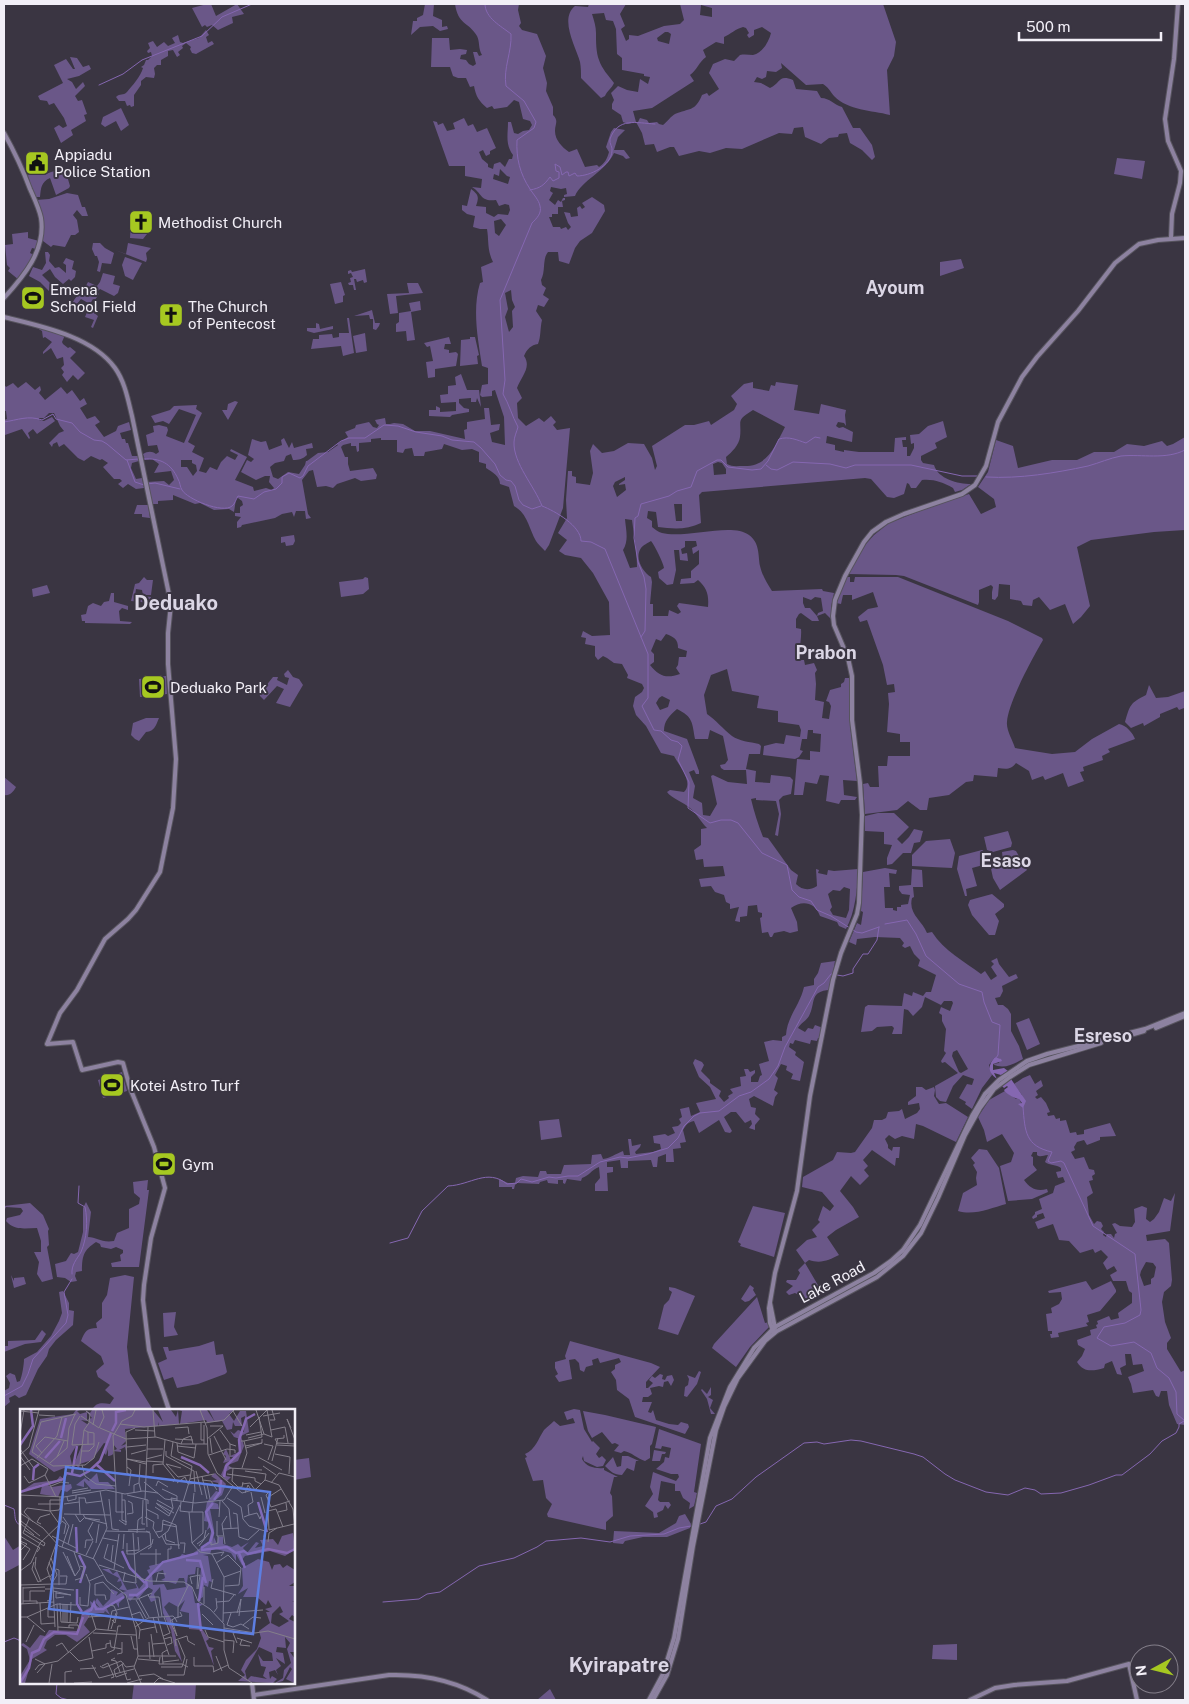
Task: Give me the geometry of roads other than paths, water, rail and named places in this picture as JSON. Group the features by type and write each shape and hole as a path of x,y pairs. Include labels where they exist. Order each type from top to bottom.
{"street":[{"path":"1171,238 1172,214 1181,171 1168,140 1165,120 1174,59 1178,4"},
{"path":"4,133 34,198 42,230 38,248 25,274 4,298"},
{"path":"774,1330 770,1303 798,1191 810,1096 833,980 859,903 862,804 852,720 851,672 848,658 832,616 835,600 845,576 864,542 872,532 886,522 962,494 975,485 986,466 998,422 1026,371 1121,258 1139,244 1171,238 1185,238"},
{"path":"4,317 76,338 97,350 117,371 125,390 170,604 168,664 176,759 176,784 171,822 160,872 128,920 104,939 77,990 60,1013 47,1044 73,1042 82,1070 118,1062 123,1063 130,1088 154,1147 165,1188 151,1238 143,1300 148,1350 169,1409"},
{"name":"Lake Road","path":"649,1700 663,1674 674,1638 702,1478 714,1424 733,1381 754,1348 774,1330 874,1273 891,1261 902,1250 920,1225 972,1116 986,1094 1009,1075 1027,1062 1047,1054 1145,1029 1185,1014"},
{"name":"Lake Road","path":"653,1700 667,1675 678,1639 716,1430 724,1407 738,1378 774,1330"},
{"path":"970,1700 995,1688 1067,1681 1129,1664 1137,1700"},
{"path":"252,1684 254,1698 389,1675 419,1675 448,1682 487,1700"}],"waterway":[{"path":"99,85 123,74 142,60 202,36 222,17 252,4"},
{"path":"485,4 491,18 511,34 505,79 506,86 524,101 536,122 534,128 517,140 517,147 521,172 540,206 540,213 532,223 500,300 505,380 503,394 518,427 514,442 517,458 542,506 554,511 572,525 580,535 581,541 591,542 605,549 648,654 648,698 642,706 654,730 661,731 671,740 678,742 682,746 678,760 689,782 688,808 710,823 721,820 731,820 738,823 762,853 787,865 792,890 799,897 811,901 817,910 831,916 856,932 862,933 879,927"},
{"path":"530,190 542,186 550,177 553,181 559,178 559,172 556,171 555,164 560,167 562,175 568,172 569,176 575,173 577,176 582,176 604,166 611,156 610,139 613,132 623,124 655,124"},
{"path":"4,422 28,418 42,420 53,414 56,419 72,423 80,432 94,440 107,444 126,460 139,459"},
{"path":"144,459 155,459 168,465 179,480 185,494 205,504 227,508 233,505 238,496 254,499 264,492 276,489 282,483 282,477 289,473 300,478 308,466 341,441 349,438 365,438 384,425 398,426 452,440 474,442 495,464 500,475 506,480 511,481 515,486 519,500 523,505 532,509 541,506"},
{"path":"641,637 645,631 646,589 638,562 634,538 635,518 638,516 641,504 691,487 697,471 717,460 721,460 728,467 752,470 761,469 768,461 779,439 790,438 806,443 815,437 820,438"},
{"path":"986,477 1037,475 1088,466 1121,456 1162,456 1185,450"},
{"path":"127,460 135,482 144,485"},
{"path":"766,465 771,469 777,470 793,462 830,464 846,468 855,465 911,465 962,476 977,476"},
{"path":"147,484 155,483 180,489"},
{"path":"885,924 907,920 926,956 959,984 982,992 992,1022 1000,1025 998,1055 996,1058"},
{"path":"837,975 843,976 853,973 853,969 863,954 868,954 877,940 879,927"},
{"path":"390,1243 408,1238 422,1211 448,1186 486,1177 500,1179 507,1184 517,1183 521,1179 532,1182 549,1177 578,1176 600,1162 620,1157 628,1158 648,1154 668,1148 694,1116 700,1113 719,1111 739,1096 751,1092 769,1079 778,1066 785,1047 818,987 833,974"},
{"path":"1023,1107 1028,1136 1036,1146 1052,1152 1048,1161 1051,1163 1061,1161 1064,1163 1093,1226 1135,1254 1140,1315 1125,1323 1104,1327 1097,1338 1111,1346 1134,1342 1151,1353 1157,1368 1169,1378 1176,1392 1177,1414 1185,1421"},
{"path":"72,1274 73,1265 85,1241 86,1230 85,1207 78,1203 79,1186"},
{"path":"4,1396 22,1386 33,1359 66,1323 68,1315 64,1292 72,1279"},
{"path":"700,1524 706,1522 716,1506 732,1499 756,1477 804,1443 817,1442 824,1444 851,1440 914,1454 923,1457 955,1480 986,1492 1008,1495 1025,1488 1035,1490 1041,1494 1061,1493 1116,1475 1122,1475 1150,1454 1162,1441 1176,1433 1179,1424 1184,1421"},
{"path":"4,1505 14,1509 16,1521 20,1525"},
{"path":"383,1602 419,1599 427,1594 440,1592 479,1566 514,1558 546,1541 581,1538 610,1542 630,1536 664,1534 691,1526"},
{"path":"4,1642 14,1638 20,1642"},
{"path":"57,1684 56,1694 61,1698 69,1700"}],"place":[{"name":"Appiadu Police Station","path":"37,163"},
{"name":"Methodist Church","path":"141,222"},
{"name":"Emena School Field","path":"33,298"},
{"name":"The Church of Pentecost","path":"171,315"},
{"name":"Deduako Park","path":"153,687"},
{"name":"Kotei Astro Turf","path":"112,1085"},
{"name":"Gym","path":"164,1164"}],"district":[{"name":"Ayoum","path":"895,287"},
{"name":"Deduako","path":"176,603"},
{"name":"Prabon","path":"826,652"},
{"name":"Esaso","path":"1006,860"},
{"name":"Esreso","path":"1103,1035"},
{"name":"Kyirapatre","path":"619,1665"}]}
